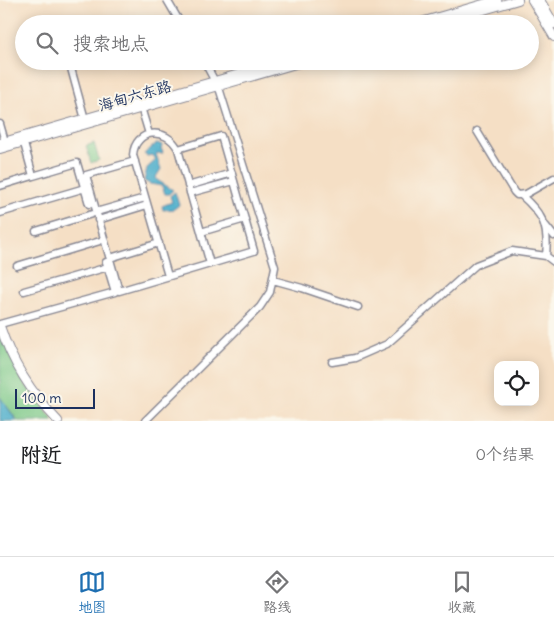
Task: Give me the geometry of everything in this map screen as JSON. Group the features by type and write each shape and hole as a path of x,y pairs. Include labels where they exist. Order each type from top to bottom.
{"main road":[{"path":"445,15 497,0"},
{"path":"467,15 518,0"},
{"path":"532,0 554,37"},
{"path":"540,0 554,24"},
{"name":"海甸六东路","path":"217,84 258,70"},
{"name":"海甸六东路","path":"3,145 271,70"},
{"path":"0,325 10,353 22,376 39,400 58,421"},
{"path":"0,335 11,361 22,380 38,403 54,421"}],"street":[{"path":"167,0 176,15"},
{"path":"72,70 86,122"},
{"path":"145,421 260,307 270,292 273,280 275,267 273,258 217,84 209,70"},
{"path":"141,106 149,134"},
{"path":"0,124 3,145"},
{"path":"476,131 517,195 522,195 554,178"},
{"path":"168,276 135,161 134,150 138,143 149,134 155,133 173,140 178,149 210,264"},
{"path":"0,325 254,251 221,136 178,149"},
{"path":"23,139 33,176"},
{"path":"117,291 100,241 86,175 135,161"},
{"path":"0,186 78,164 110,258 117,291"},
{"path":"189,190 232,174"},
{"path":"189,190 234,181"},
{"path":"0,213 85,188"},
{"path":"522,195 537,209 545,225 554,236"},
{"path":"36,231 145,198"},
{"path":"98,220 147,205"},
{"path":"201,232 245,219"},
{"path":"545,225 548,239 546,256"},
{"path":"17,266 100,241"},
{"path":"110,258 159,243"},
{"path":"332,362 355,358 387,344 476,265 512,251 546,256 554,262"},
{"path":"24,291 108,267"},
{"path":"273,280 358,307"}],"green space":[{"path":"94,143 99,160 91,163 86,146"},
{"path":"0,322 22,380 54,421 18,421 0,397"}],"water":[{"path":"157,143 162,145 161,150 163,151 162,154 156,154 161,169 156,177 157,180 173,190 169,194 165,194 162,186 144,181 147,168 156,160 153,155 147,156 144,154"},
{"path":"175,192 179,205 174,209 163,210 162,206 172,202 170,196"},
{"path":"0,397 17,421 0,421"}]}
